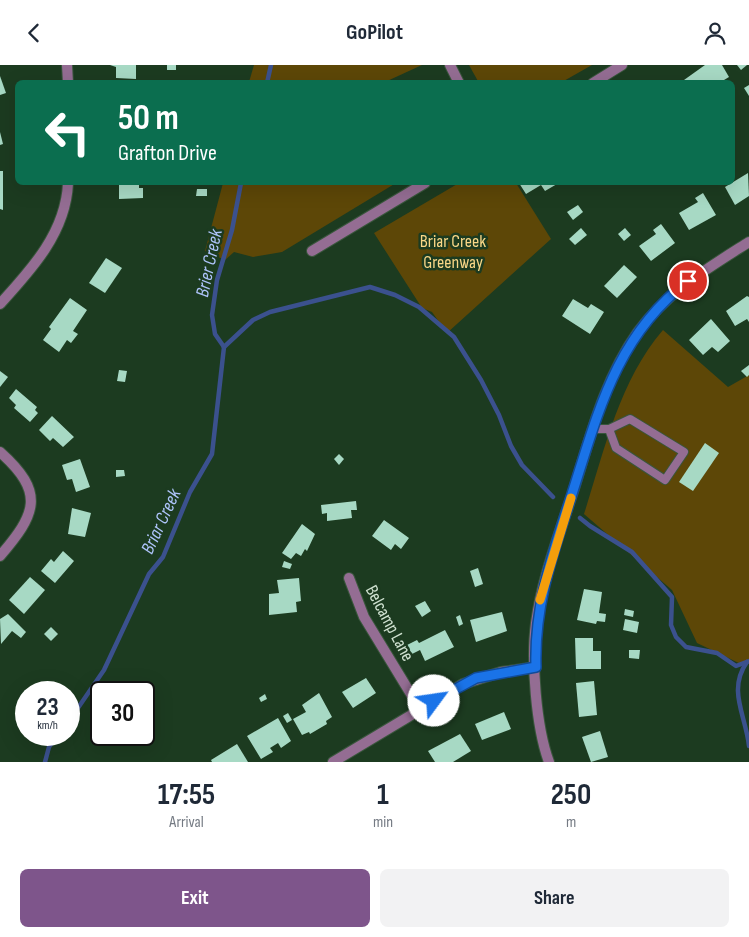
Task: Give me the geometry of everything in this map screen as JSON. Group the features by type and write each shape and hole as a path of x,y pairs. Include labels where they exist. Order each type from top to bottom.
{"street":[{"path":"67,65 68,80"},
{"path":"450,65 458,80"},
{"path":"598,80 622,65"},
{"path":"0,304 48,246 65,209 68,185"},
{"path":"312,251 422,185"},
{"path":"549,762 540,723 536,667 536,625 544,584 605,393 638,332 678,288 749,242"},
{"path":"0,452 20,473 29,487 31,501 26,524 0,556"},
{"name":"Belcamp Lane","path":"349,578 364,617 420,709"},
{"path":"333,762 420,709 476,678 536,667"}],"lane":[{"path":"593,429 609,429 630,419 684,452 665,480 616,448 609,429"}],"green space":[{"path":"254,65 422,65 389,80 250,80"},
{"path":"469,65 592,65 566,80 477,80"},
{"path":"222,185 393,185 282,252 253,257 234,252 225,260 205,251"},
{"name":"Briar Creek Greenway","path":"456,185 517,185 551,239 447,333 432,312 422,308 374,233"},
{"path":"663,330 728,387 749,375 749,662 745,666 697,643 672,590 584,514 614,418 624,394 648,350"}],"building":[{"path":"110,65 136,65 136,79 116,78 116,67"},
{"path":"167,65 176,65 176,70 167,70"},
{"path":"705,65 722,65 729,77 724,80 684,80"},
{"path":"737,65 747,65 741,70"},
{"path":"0,76 6,93 0,95"},
{"path":"749,85 749,96 744,88"},
{"path":"0,132 3,144 0,145"},
{"path":"0,171 3,171 3,210 0,209"},
{"path":"748,173 749,196 735,205 725,187 735,185 735,181"},
{"path":"119,185 139,185 139,188 143,188 143,198 119,199"},
{"path":"520,185 541,185 526,194"},
{"path":"541,185 555,185 545,191"},
{"path":"197,189 207,189 207,196 196,196"},
{"path":"703,193 716,215 689,230 679,213 698,202 695,198"},
{"path":"578,205 583,212 573,220 567,212"},
{"path":"661,224 675,243 651,261 639,246 656,234 653,230"},
{"path":"581,228 587,235 575,245 569,239"},
{"path":"625,228 631,235 624,241 618,234"},
{"path":"106,258 122,268 105,293 89,283"},
{"path":"624,265 637,277 617,298 604,286"},
{"path":"747,296 749,297 749,322 747,319 735,326 726,311"},
{"path":"70,298 87,310 73,331 78,334 71,343 67,340 59,352 43,340 51,329 49,327"},
{"path":"573,299 588,308 591,304 604,312 590,334 562,316"},
{"path":"711,319 730,341 718,352 712,347 703,355 689,340"},
{"path":"749,365 749,375 747,377 741,371"},
{"path":"119,370 127,371 125,382 117,381"},
{"path":"0,371 8,377 0,387"},
{"path":"16,389 37,407 35,410 38,413 30,422 14,408 16,405 9,398"},
{"path":"52,416 74,437 63,447 53,438 50,441 39,430"},
{"path":"705,443 719,453 693,491 679,482"},
{"path":"339,454 344,459 339,465 334,459"},
{"path":"80,459 90,487 76,492 72,479 67,480 62,465"},
{"path":"116,470 124,470 125,476 116,477"},
{"path":"356,501 357,510 351,510 352,518 327,521 327,513 322,514 321,505"},
{"path":"72,508 91,513 85,537 68,534"},
{"path":"384,520 409,538 401,549 395,544 391,550 372,536"},
{"path":"302,524 315,534 307,551 305,549 301,556 296,553 291,559 282,553"},
{"path":"63,551 74,561 55,583 41,571 51,559 54,562"},
{"path":"284,561 292,564 290,569 282,567"},
{"path":"478,568 483,584 475,587 470,571"},
{"path":"30,577 45,590 24,614 9,600"},
{"path":"299,578 301,601 296,602 297,612 269,615 269,594 279,593 277,580"},
{"path":"584,589 602,592 599,613 606,614 605,622 597,621 596,624 577,620"},
{"path":"425,601 431,611 422,617 415,606"},
{"path":"625,609 634,611 633,617 624,615"},
{"path":"502,612 507,631 476,642 470,620"},
{"path":"8,614 26,632 21,638 12,631 1,644 0,619"},
{"path":"460,615 463,624 459,626 456,617"},
{"path":"625,619 639,622 637,633 623,630"},
{"path":"51,627 58,634 51,641 44,634"},
{"path":"445,630 454,647 425,661 420,650 412,654 407,645 417,640 419,643"},
{"path":"575,638 593,638 593,651 601,651 601,669 576,669"},
{"path":"629,650 640,650 639,659 629,658"},
{"path":"366,678 376,693 353,708 342,692"},
{"path":"594,681 597,715 579,717 576,683"},
{"path":"319,693 332,717 326,721 327,724 310,734 309,732 302,735 293,719 306,712 302,705"},
{"path":"265,694 267,699 261,702 259,698"},
{"path":"504,712 511,729 482,740 475,724"},
{"path":"288,713 292,720 287,723 283,716"},
{"path":"278,718 291,741 281,748 278,743 270,748 273,752 261,759 247,736"},
{"path":"600,731 608,757 591,762 582,737"},
{"path":"460,734 471,751 453,762 435,762 428,751"},
{"path":"237,744 248,762 212,762 211,760"}],"waterway":[{"name":"Brier Creek","path":"268,80 271,65"},
{"name":"Brier Creek","path":"224,347 215,334 212,315 217,280 232,230 241,185"},
{"path":"224,347 253,320 270,312 370,287 395,295 419,307 454,337 481,380 499,415 511,446 522,465 553,497"},
{"name":"Briar Creek","path":"80,705 104,670 149,574 163,557 190,492 212,454 224,347"},
{"path":"580,518 632,552 672,597 671,625 676,637 686,647 717,653 736,666 749,661"},
{"path":"747,662 741,672 738,693 749,746"},
{"name":"Briar Creek","path":"45,762 50,746"}],"slow traffic":[{"path":"540,600 571,498"}],"route":[{"path":"434,701 476,678 536,667 536,625 544,584 605,393 638,332 678,288 688,281"}]}
